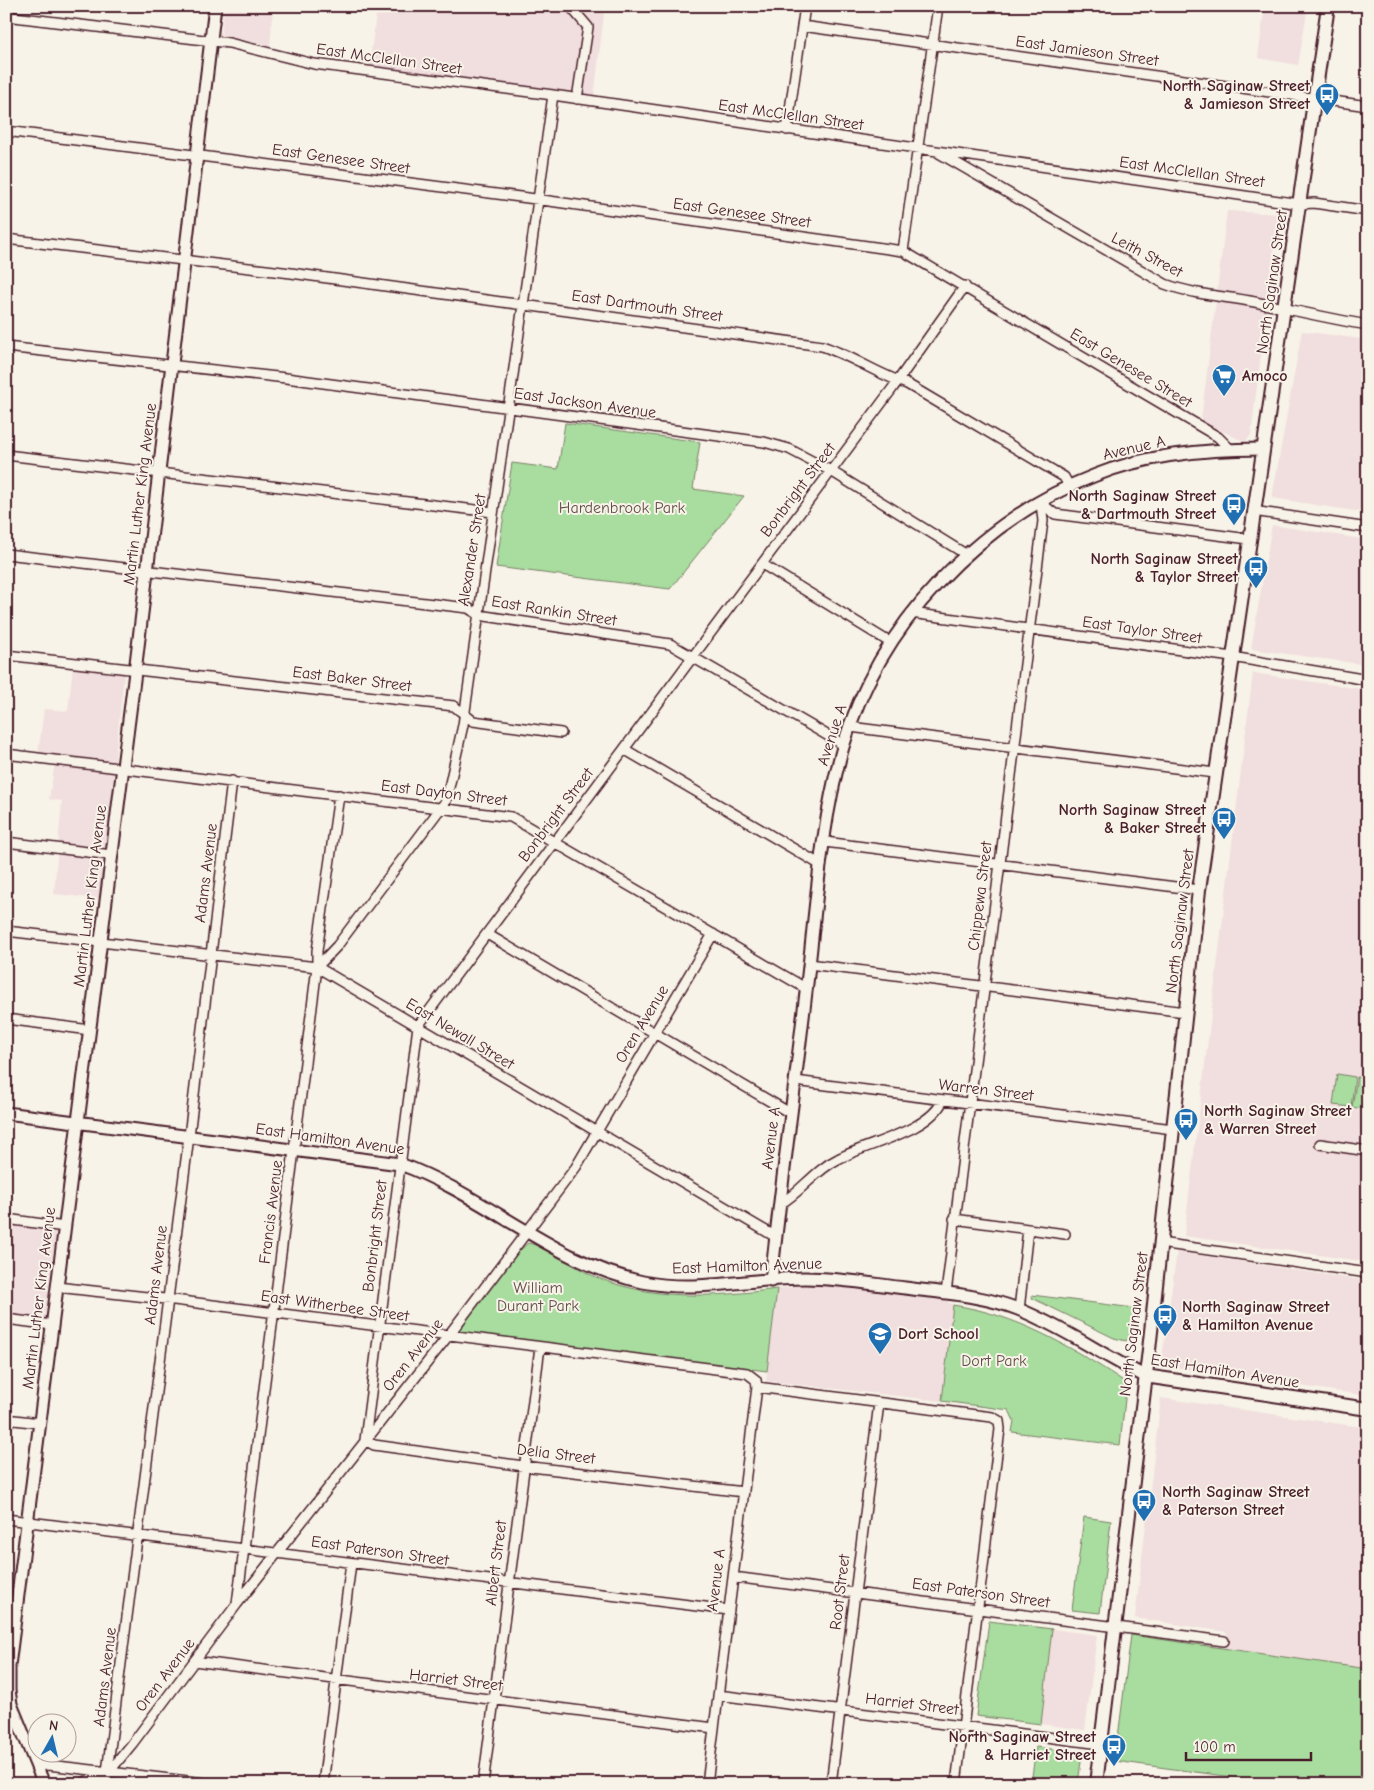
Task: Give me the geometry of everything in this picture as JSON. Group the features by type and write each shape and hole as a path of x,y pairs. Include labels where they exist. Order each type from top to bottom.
{"main road":[{"name":"North Saginaw Street","path":"1096,1784 1145,1376 1199,890 1328,6"},
{"name":"East Hamilton Avenue","path":"1145,1376 1368,1409"}],"street":[{"name":"Martin Luther King Avenue","path":"44,1784 11,1718 8,1685 11,1620 28,1522 135,670 215,6"},
{"path":"570,6 588,27 577,99"},
{"path":"788,130 805,6"},
{"path":"903,251 916,149 938,6"},
{"name":"East McClellan Street","path":"6,16 211,41 252,47 314,64 553,95 1300,204 1314,203 1368,211"},
{"name":"East Jamieson Street","path":"802,26 1368,106"},
{"name":"Alexander Street","path":"317,967 337,946 446,801 464,713 553,95"},
{"name":"East Genesee Street","path":"6,132 197,154 903,251 1218,437 1230,449"},
{"name":"Leith Street","path":"934,151 1165,284 1186,292 1254,302 1284,310 1368,325"},
{"name":"East Dartmouth Street","path":"6,239 524,304 822,346 846,354 897,381 907,384 1064,477 1069,486"},
{"name":"Bonbright Street","path":"365,1440 418,1026 831,471 965,286"},
{"name":"East Jackson Avenue","path":"6,347 286,378 764,442 789,449 831,471 967,555"},
{"name":"Avenue A","path":"771,1281 821,865 844,745 873,672 911,613 950,570 1011,521 1069,486 1096,474 1145,461 1230,449 1263,450"},
{"path":"6,454 493,512"},
{"path":"1041,503 1055,514 1249,539"},
{"name":"Chippewa Street","path":"946,1293 1029,630 1042,521 1041,503"},
{"path":"1253,511 1368,528"},
{"name":"East Rankin Street","path":"6,554 468,608 478,614 670,644 844,745"},
{"path":"762,564 891,643"},
{"name":"East Taylor Street","path":"911,613 1232,657 1368,680"},
{"name":"East Baker Street","path":"6,655 454,706 473,721 561,733"},
{"path":"850,727 1215,773"},
{"path":"624,749 821,865"},
{"name":"East Dayton Street","path":"6,754 511,817 807,989"},
{"name":"Adams Avenue","path":"107,1772 189,1136 232,781"},
{"name":"Francis Avenue","path":"237,1604 317,967 317,951 339,795"},
{"path":"6,842 112,856"},
{"path":"825,842 1199,890"},
{"name":"East Newall Street","path":"6,931 317,967 776,1237"},
{"path":"487,934 790,1114"},
{"name":"Oren Avenue","path":"99,1784 132,1744 237,1604 448,1336 576,1167 713,934"},
{"path":"809,964 1185,1012"},
{"path":"6,1019 90,1030"},
{"name":"Warren Street","path":"795,1081 1173,1129"},
{"path":"780,1204 815,1174 837,1159 917,1125 939,1110 943,1100"},
{"name":"East Hamilton Avenue","path":"6,1113 400,1164 443,1181 591,1265 641,1282 697,1287 822,1279 946,1293 989,1300 1019,1310 1052,1325 1145,1376"},
{"path":"1320,1144 1368,1151"},
{"path":"6,1219 65,1227"},
{"path":"954,1220 1066,1234"},
{"path":"1019,1310 1028,1229"},
{"path":"1160,1243 1368,1273"},
{"name":"East Witherbee Street","path":"57,1287 273,1312 448,1336 748,1373 757,1383 879,1403 992,1417 999,1420 1000,1429 978,1607"},
{"path":"6,1319 52,1325"},
{"name":"Albert Street","path":"483,1784 540,1347"},
{"name":"Avenue A","path":"707,1784 757,1383"},
{"name":"Root Street","path":"831,1784 879,1403"},
{"path":"6,1419 40,1423"},
{"name":"Delia Street","path":"365,1440 374,1445 524,1466 744,1492"},
{"name":"East Paterson Street","path":"6,1519 244,1547 351,1563 729,1610"},
{"path":"323,1784 351,1563"},
{"name":"East Paterson Street","path":"733,1577 978,1607 1224,1641"},
{"path":"956,1784 978,1607"},
{"name":"Harriet Street","path":"194,1662 714,1728"},
{"name":"Harriet Street","path":"718,1695 1101,1744"},
{"path":"36,1766 48,1765 214,1784"},
{"name":"Oren Avenue","path":"82,1784 96,1775 107,1772"}],"shaded area":[{"path":"224,6 273,6 270,46 221,35"},
{"path":"313,6 593,6 604,14 594,97 369,68 376,15"},
{"path":"1265,6 1308,6 1298,65 1258,58"},
{"path":"1227,211 1278,214 1251,435 1245,442 1201,421"},
{"path":"1302,331 1368,340 1368,513 1272,498"},
{"path":"1272,525 1368,540 1368,665 1251,649"},
{"path":"73,667 124,674 100,899 54,894 62,801 49,799 56,758 38,756 44,709 68,711"},
{"path":"1253,673 1368,690 1368,1262 1184,1236"},
{"path":"6,1224 56,1231 45,1318 6,1314"},
{"path":"1177,1252 1368,1281 1368,1396 1161,1365"},
{"path":"815,1284 947,1301 953,1305 942,1401 766,1381 777,1289"},
{"path":"1161,1398 1368,1428 1368,1669 1225,1648 1227,1632 1135,1618"},
{"path":"1052,1629 1097,1635 1085,1730 1041,1724"}],"green space":[{"name":"Hardenbrook Park","path":"565,423 700,442 693,489 744,496 670,589 496,567 512,463 558,469"},
{"path":"1337,1074 1355,1077 1351,1107 1333,1105"},
{"path":"1357,1077 1368,1078 1368,1110 1352,1107"},
{"name":"William Durant Park","path":"528,1243 542,1248 596,1277 640,1290 685,1295 708,1295 777,1289 767,1371 460,1332 459,1328 518,1252"},
{"path":"1032,1295 1134,1308 1132,1334 1126,1341 1114,1338 1032,1298"},
{"name":"Dort Park","path":"953,1305 976,1309 998,1316 1041,1333 1082,1355 1122,1380 1126,1390 1120,1445 1012,1432 1014,1421 1009,1410 942,1401"},
{"path":"1084,1517 1111,1521 1100,1613 1072,1610"},
{"path":"989,1621 1052,1629 1041,1724 976,1716"},
{"path":"1131,1635 1368,1669 1368,1784 1283,1784 1115,1761"},
{"path":"1036,1747 1082,1753 1078,1784 1031,1784"}],"place":[{"name":"North Saginaw Street & Jamieson Street","path":"1327,116"},
{"name":"Amoco","path":"1224,397"},
{"name":"North Saginaw Street & Dartmouth Street","path":"1234,526"},
{"name":"North Saginaw Street & Taylor Street","path":"1256,589"},
{"name":"North Saginaw Street & Baker Street","path":"1224,840"},
{"name":"North Saginaw Street & Warren Street","path":"1186,1141"},
{"name":"North Saginaw Street & Hamilton Avenue","path":"1165,1337"},
{"name":"Dort School","path":"880,1355"},
{"name":"North Saginaw Street & Paterson Street","path":"1144,1522"},
{"name":"North Saginaw Street & Harriet Street","path":"1114,1767"}]}
